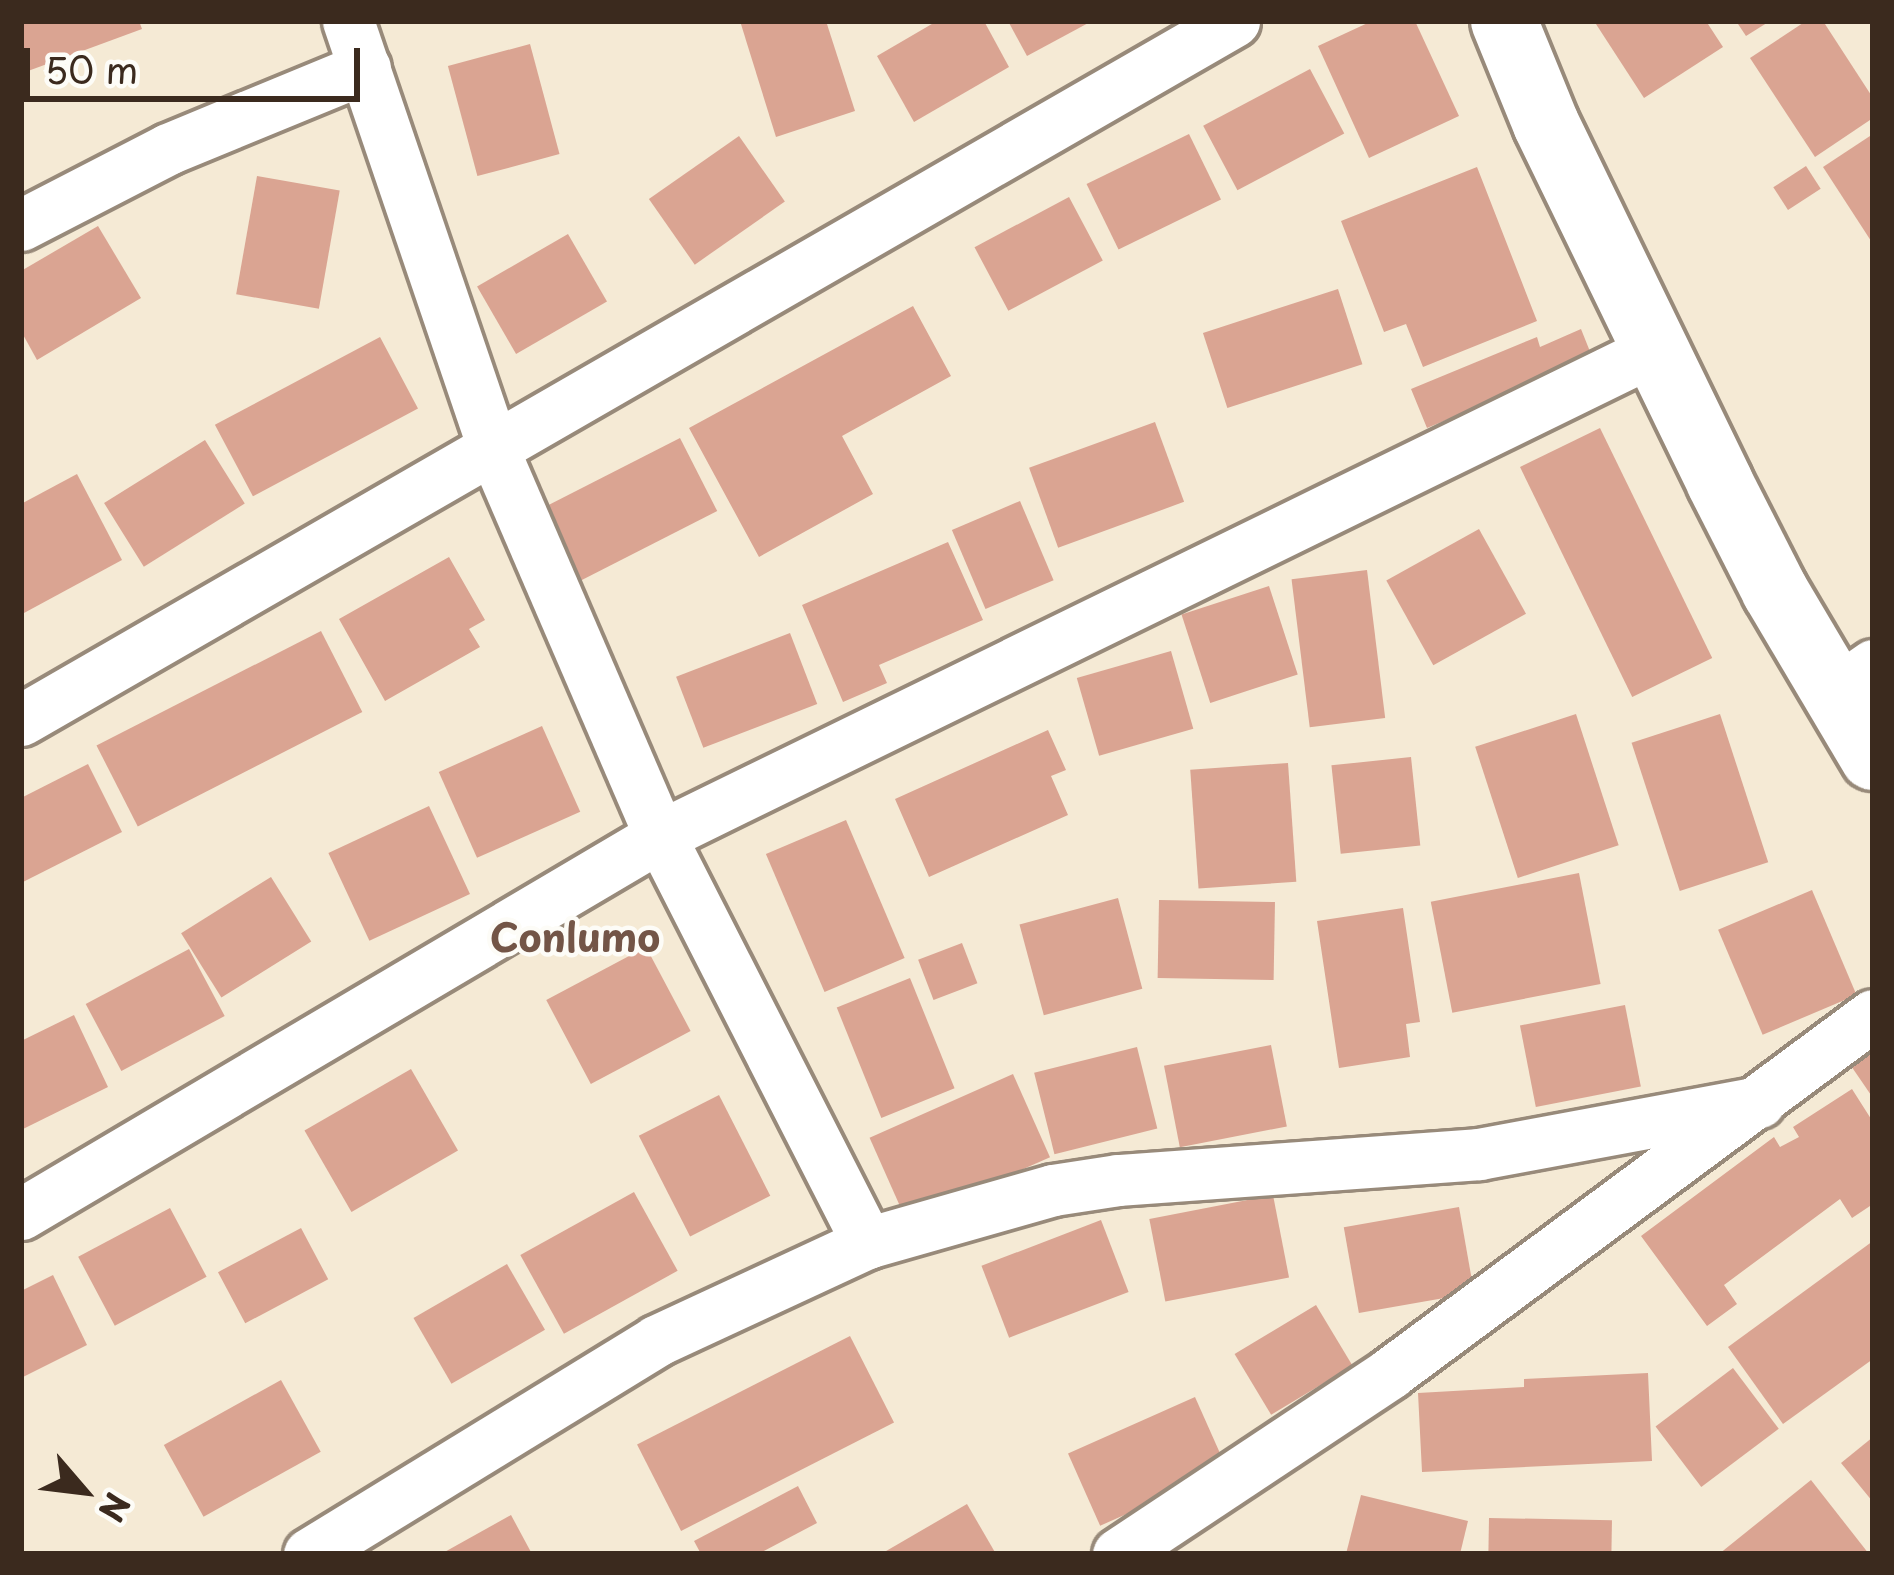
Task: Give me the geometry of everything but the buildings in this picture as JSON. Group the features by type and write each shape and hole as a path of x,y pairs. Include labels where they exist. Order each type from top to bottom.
{"street":[{"path":"21,720 494,452 1234,21"},
{"path":"1504,21 1654,350 1853,679 1873,757"},
{"path":"21,225 356,45 494,452 660,836 867,1243"},
{"path":"21,1214 660,836 1654,350"},
{"path":"1118,1554 1390,1372 1873,1015"},
{"path":"309,1554 656,1340 867,1243 1054,1190 1118,1180 1479,1154 1759,1102"}],"district":[{"name":"Conlumo","path":"575,936"}]}
